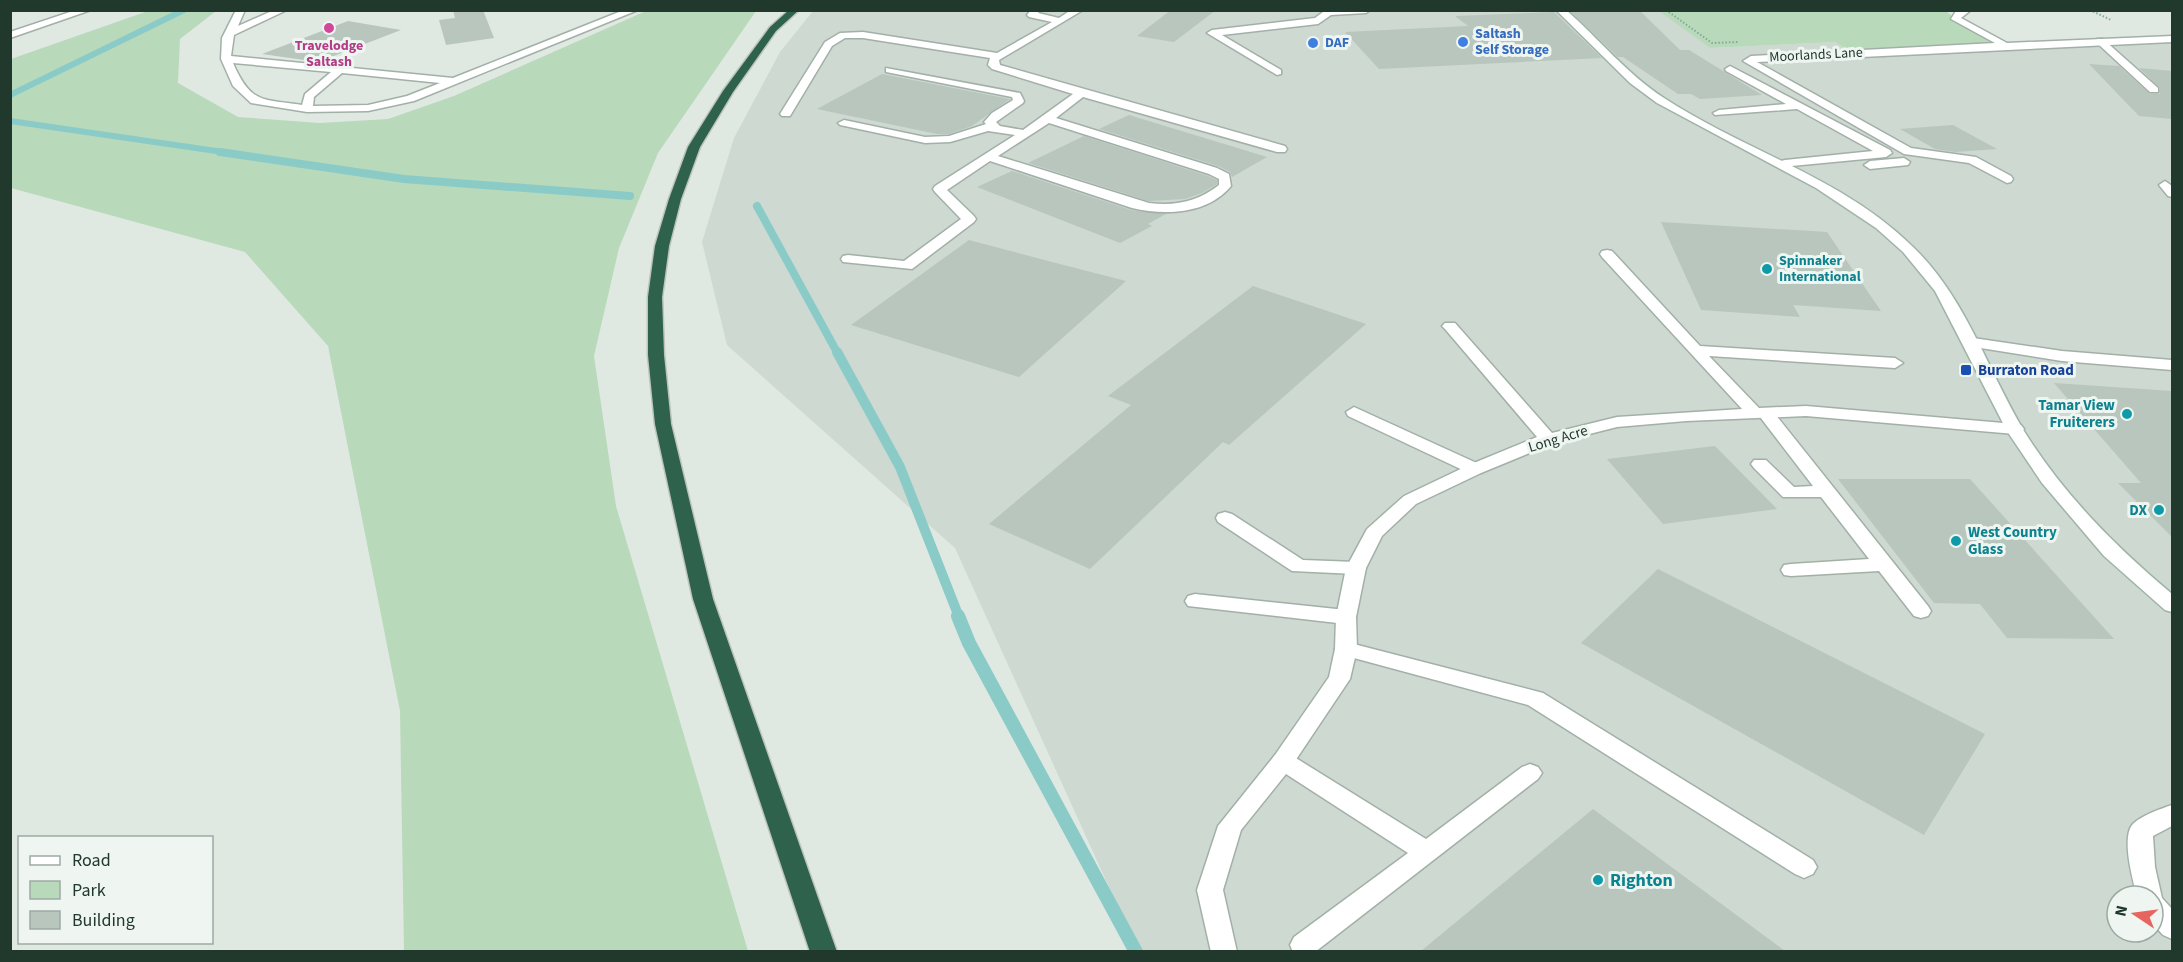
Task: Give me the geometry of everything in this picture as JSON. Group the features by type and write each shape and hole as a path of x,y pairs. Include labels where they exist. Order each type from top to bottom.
{"highway":[{"path":"773,29 778,10"},
{"path":"795,10 773,29 728,91 694,147 675,199 662,246 655,297 656,355 663,424 703,599 824,951"}],"street":[{"path":"10,35 87,10"},
{"path":"241,10 227,38 226,59 237,84 255,101 307,109 378,106 410,99 634,10"},
{"path":"229,33 283,10"},
{"path":"1036,10 1032,15 1061,21"},
{"path":"999,62 1079,10"},
{"path":"1277,72 1212,33 1318,21 1328,11 1366,10"},
{"path":"1560,10 1624,72 1660,100 1820,183 1874,220 1907,248 1935,278 1973,344 2015,429 2049,481 2103,543 2172,605"},
{"path":"1967,10 1959,13 1956,19 2007,46"},
{"path":"786,114 828,44 843,35 871,36 999,62 1081,93 1281,149"},
{"name":"Moorlands Lane","path":"2007,179 1972,160 1908,151 1748,61 1751,58 2100,40 2172,39"},
{"path":"2100,40 2154,90"},
{"path":"226,59 456,82"},
{"path":"1730,69 1886,153 1785,164"},
{"path":"307,109 309,96 340,70"},
{"path":"890,70 1016,95 1019,101 1002,111 990,122 995,127"},
{"path":"848,260 907,266 969,219 939,189 1026,134 1081,93"},
{"path":"1719,113 1797,106"},
{"path":"989,157 1137,205 1155,208 1190,207 1225,186 1225,177 1213,171 1048,119"},
{"path":"844,123 936,140 950,139 975,130 995,127 1026,134"},
{"path":"1834,160 1846,167 1904,162"},
{"path":"1607,254 1695,350 1760,413 1827,491 1921,611"},
{"path":"1450,326 1548,439"},
{"path":"1973,344 2062,356 2172,364"},
{"path":"1695,350 1895,363"},
{"name":"Long Acre","path":"1283,761 1339,679 1346,649 1346,617 1356,568 1374,534 1410,500 1475,469 1548,439 1617,422 1686,416 1806,411 2015,429"},
{"path":"1354,412 1475,469"},
{"path":"1760,464 1789,493 1827,491"},
{"path":"1225,518 1299,566 1356,568"},
{"path":"1791,570 1884,564"},
{"path":"1195,601 1346,617"},
{"path":"1346,649 1535,699 1804,867"},
{"path":"1224,951 1210,890 1230,826 1283,761 1426,852"},
{"path":"1303,945 1530,773"},
{"path":"2147,884 2142,867 2141,831 2172,815"}],"shaded area":[{"path":"1659,10 1710,48 1835,42 1855,54 2150,39 2172,40 2172,951 1138,951 955,548 727,345 702,242 734,138 780,52 813,11"}],"green space":[{"path":"148,11 216,11 180,39 178,83 238,117 320,123 388,119 454,96 646,11 756,11 658,153 619,248 594,356 616,506 748,951 404,951 400,711 328,346 245,252 11,188 11,59"},
{"path":"1659,11 1946,11 1956,19 2007,46 1855,54 1835,42 1710,48"}],"building":[{"path":"453,10 483,10 494,38 446,45 439,20 455,18"},
{"path":"1171,10 1216,10 1174,42 1137,36"},
{"path":"1639,10 1680,50 1689,50 1762,95 1700,99 1691,94 1678,94 1623,57 1618,57 1570,11"},
{"name":"Saltash Self Storage","path":"1554,12 1602,58 1379,69 1345,32 1468,26 1455,16"},
{"path":"348,21 401,30 318,62 262,54"},
{"path":"2089,64 2119,66 2150,94 2160,94 2160,88 2139,68 2172,71 2172,119 2139,116"},
{"path":"882,74 1010,99 972,126 949,134 937,134 817,109"},
{"path":"1129,115 1267,157 1232,177 1230,172 1218,166 1099,129"},
{"path":"1953,125 1997,149 1955,152 1935,149 1900,129"},
{"path":"1084,136 1208,176 1217,180 1217,184 1185,199 1149,201 1028,163"},
{"path":"1012,171 1131,210 1166,214 1148,224 1152,226 1120,243 977,187"},
{"name":"Spinnaker International","path":"1661,222 1827,232 1881,311 1793,305 1800,317 1701,310"},
{"path":"969,240 1126,281 1019,377 851,325"},
{"path":"1253,286 1366,324 1229,445 1223,442 1090,569 989,524 1131,405 1108,396"},
{"path":"2054,383 2172,391 2172,537 2118,483 2141,483"},
{"path":"1715,446 1777,509 1663,524 1607,459"},
{"name":"West Country Glass","path":"1838,479 1970,479 2114,639 2007,638 1980,604 1934,603"},
{"path":"1658,569 1985,734 1924,835 1581,643"},
{"name":"Righton","path":"1593,809 1785,951 1421,951"}],"waterway":[{"path":"10,95 184,10"},
{"path":"10,121 230,153"},
{"path":"220,152 404,179 630,196"},
{"path":"757,206 838,354"},
{"path":"837,352 900,467 959,617"},
{"path":"958,616 969,643 1136,952"}],"place":[{"name":"Travelodge Saltash","path":"329,28"},
{"name":"Saltash Self Storage","path":"1463,42"},
{"name":"DAF","path":"1313,43"},
{"name":"Spinnaker International","path":"1767,269"},
{"name":"Burraton Road","path":"1966,370"},
{"name":"Tamar View Fruiterers","path":"2127,414"},
{"name":"DX","path":"2159,510"},
{"name":"West Country Glass","path":"1956,541"},
{"name":"Righton","path":"1598,880"}]}
